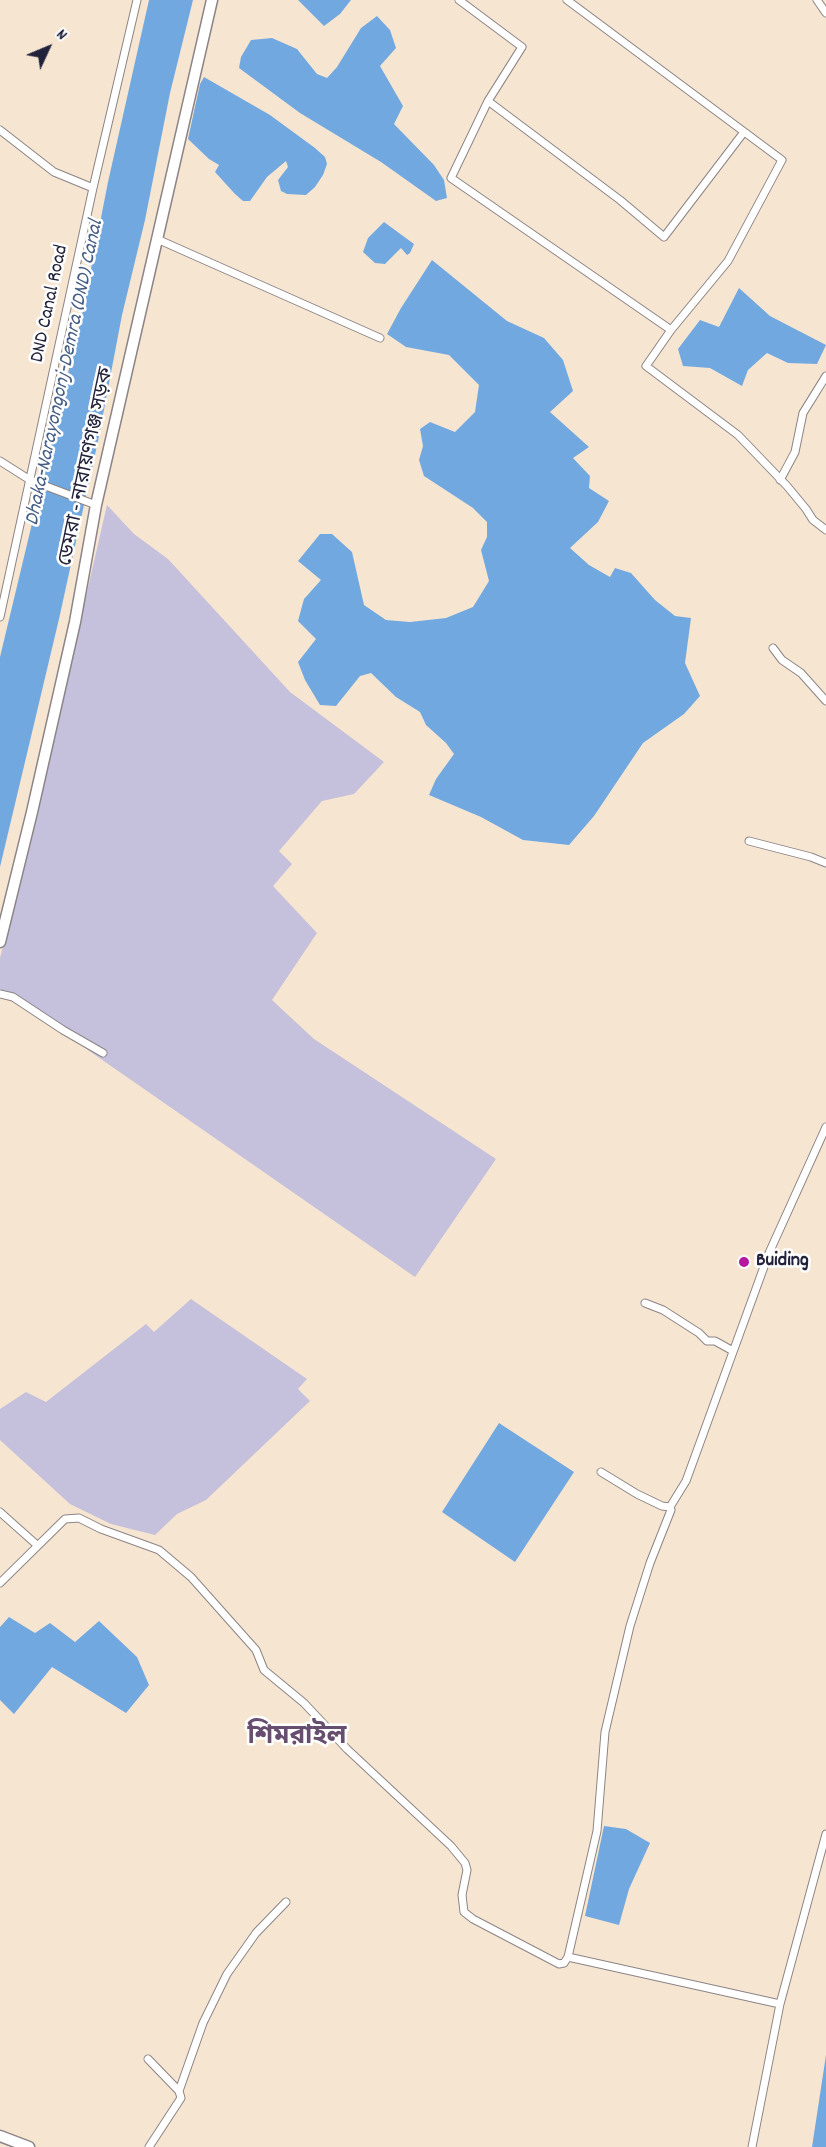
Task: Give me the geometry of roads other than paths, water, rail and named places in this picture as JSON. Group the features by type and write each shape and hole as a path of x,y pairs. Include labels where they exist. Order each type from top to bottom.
{"main road":[{"name":"ডেমরা - নারায়ণগঞ্জ সড়ক","path":"0,942 75,622 96,505 212,0"},
{"path":"0,2136 29,2147"}],"street":[{"name":"DND Canal Road","path":"0,616 93,188 137,0"},
{"path":"459,0 522,47 488,101 451,178 671,330"},
{"path":"567,0 782,160 728,261 671,330 646,366 738,435 806,508 813,520 826,530"},
{"path":"817,0 826,13"},
{"path":"488,101 620,200 664,237 744,132"},
{"path":"0,130 54,172 93,188"},
{"path":"157,239 380,338"},
{"path":"780,480 795,452 803,413 826,376"},
{"path":"0,460 30,480 96,505"},
{"path":"773,648 782,660 801,673 826,701"},
{"path":"749,841 812,857 826,863"},
{"path":"0,994 13,997 103,1053"},
{"path":"566,1960 597,1831 605,1732 630,1626 650,1563 671,1510 670,1507 686,1481 769,1253 825,1130"},
{"path":"645,1303 663,1310 699,1333 707,1341 715,1341 733,1351"},
{"path":"601,1472 637,1494 662,1506 670,1507"},
{"path":"0,1512 37,1545"},
{"path":"0,1583 61,1522 73,1517 159,1550 191,1577 256,1650 264,1670 304,1703 347,1749 451,1846 465,1863 467,1870 462,1895 464,1912 473,1919 559,1964 566,1960 780,2004"},
{"path":"752,2147 780,2004 826,1834"},
{"path":"149,2147 179,2102 179,2091 203,2023 227,1974 256,1933 286,1902"},
{"path":"148,2059 179,2091"}],"water":[{"path":"149,0 193,0 170,93 59,619 0,867 0,657 82,315 108,182"},
{"path":"298,0 351,0 340,14 324,26"},
{"path":"377,16 390,30 396,48 380,66 403,106 394,124 434,165 444,180 447,198 436,201 381,162 300,113 239,68 241,57 251,40 272,38 297,49 317,74 327,78 337,67 361,28"},
{"path":"204,77 270,115 325,157 327,164 315,187 306,195 287,194 281,191 278,180 288,167 286,161 267,177 250,201 243,201 235,194 215,172 219,165 209,159 188,139 200,84"},
{"path":"384,222 414,244 410,253 407,255 401,248 385,264 375,263 363,252 368,238"},
{"path":"432,260 507,321 544,338 563,360 573,391 550,412 589,447 573,458 590,476 589,488 609,501 598,522 570,548 589,565 610,577 615,568 631,573 655,600 675,616 691,618 685,663 700,696 684,714 643,743 594,816 569,845 523,840 481,817 429,795 436,779 454,754 446,743 426,725 420,712 396,697 371,673 360,676 336,706 320,705 305,680 298,662 316,639 298,621 304,599 321,580 298,561 320,534 332,534 352,552 364,605 386,620 410,622 446,618 473,607 489,581 481,550 487,537 487,522 473,508 424,476 419,460 423,446 420,429 430,422 455,432 475,412 479,385 449,355 406,347 387,334"},
{"path":"739,288 770,316 826,345 817,364 788,363 767,353 748,370 742,386 710,368 683,366 678,349 700,320 719,327"},
{"path":"499,1423 574,1472 515,1562 442,1512"},
{"path":"9,1617 35,1633 50,1623 75,1642 99,1621 137,1657 149,1685 126,1713 52,1667 14,1714 0,1700 0,1627"},
{"path":"604,1826 626,1829 650,1843 629,1889 619,1925 585,1916"},
{"path":"826,2055 826,2147 812,2147"}],"place":[{"name":"Buiding","path":"744,1262"}],"district":[{"name":"শিমরাইল","path":"297,1739"}],"water label":[{"name":"Dhaka-Narayongonj-Demra (DND) Canal","path":"66,373"}]}
